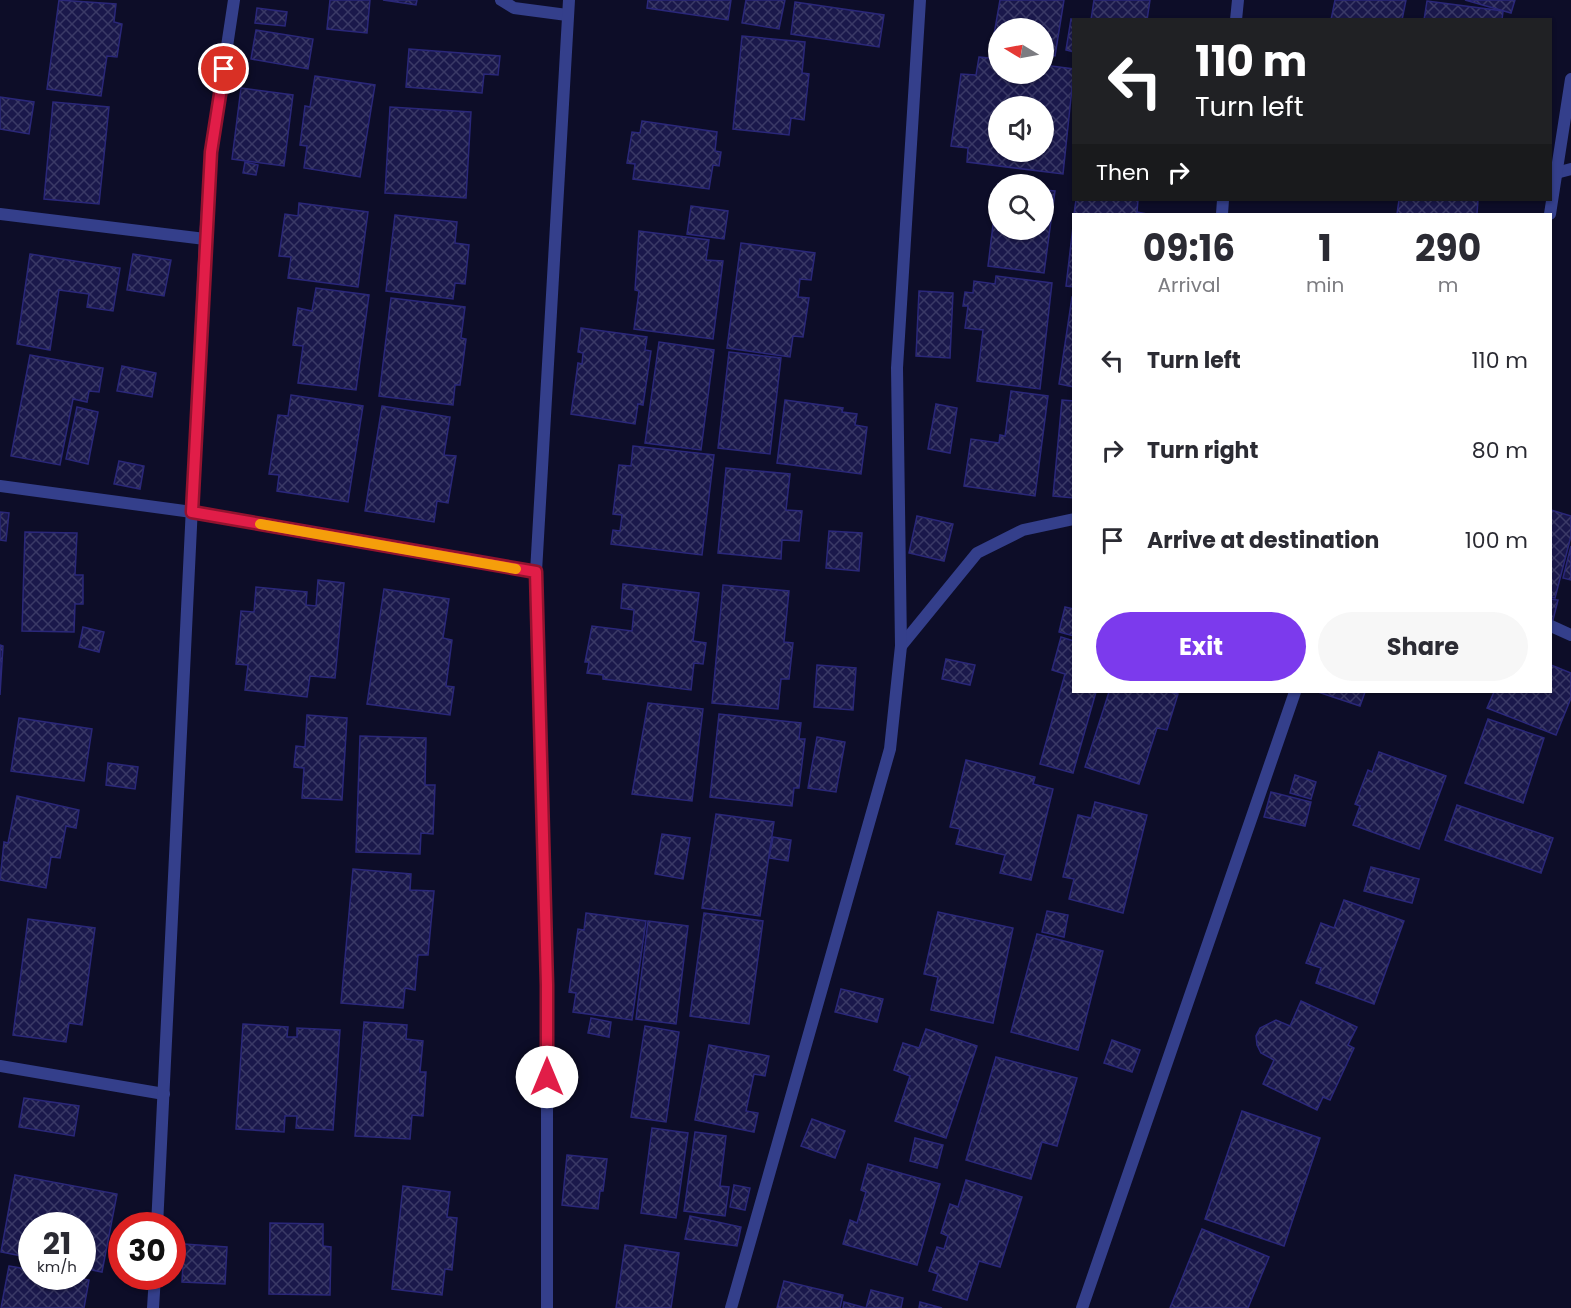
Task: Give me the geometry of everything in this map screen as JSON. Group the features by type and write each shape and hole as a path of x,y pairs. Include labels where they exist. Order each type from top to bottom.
{"street":[{"path":"158,1212 205,239 211,152 234,0"},
{"path":"501,0 514,8 567,15"},
{"path":"547,1308 547,985 536,572 569,0"},
{"path":"731,1308 890,749 901,646 897,368 920,0"},
{"path":"1236,18 1238,0"},
{"path":"1552,200 1571,79"},
{"path":"1556,173 1571,169"},
{"path":"0,214 205,239"},
{"path":"0,486 192,512 536,572"},
{"path":"901,646 977,553 1023,530 1072,519"},
{"path":"1552,626 1571,635"},
{"path":"1082,1308 1295,693"},
{"path":"0,1066 164,1094"},
{"path":"153,1308 154,1290"}],"building":[{"path":"59,0 116,4 114,22 122,24 117,57 107,56 101,96 47,89"},
{"path":"330,0 370,0 367,33 327,29"},
{"path":"383,0 417,0 416,5"},
{"path":"648,0 731,0 728,20 647,8"},
{"path":"746,0 785,0 779,29 742,23"},
{"path":"1000,0 1064,0 1055,56 1054,18 997,18"},
{"path":"1094,0 1150,0 1147,18 1091,18"},
{"path":"1335,0 1406,0 1402,18 1331,18"},
{"path":"1465,0 1515,0 1511,13"},
{"path":"1427,1 1503,11 1502,18 1424,18"},
{"path":"795,2 884,15 879,47 791,34"},
{"path":"257,8 287,12 285,26 255,23"},
{"path":"1071,19 1072,52 1066,50"},
{"path":"256,30 313,39 308,69 251,59"},
{"path":"742,36 805,42 802,73 809,74 804,120 791,118 789,135 733,129"},
{"path":"409,49 500,56 498,75 484,74 482,93 406,87"},
{"path":"979,57 988,58 988,84 1054,84 1054,66 1072,69 1063,174 967,162 968,148 951,146 961,74 976,75"},
{"path":"315,76 375,85 360,177 304,168 307,146 300,145 305,106 310,107"},
{"path":"241,88 293,95 284,166 232,159"},
{"path":"0,97 34,102 29,134 0,129"},
{"path":"53,102 109,107 99,204 44,199"},
{"path":"390,107 471,112 466,198 385,193"},
{"path":"642,121 717,132 715,151 721,152 719,166 713,165 709,189 633,179 635,164 627,163 632,132 640,133"},
{"path":"245,162 258,165 256,175 243,173"},
{"path":"1076,201 1138,201 1137,212 1142,213 1074,213"},
{"path":"1399,201 1478,201 1477,213 1397,213"},
{"path":"299,203 368,212 358,287 288,278 291,257 279,256 285,214 298,216"},
{"path":"691,206 728,211 724,239 687,234"},
{"path":"395,215 457,222 455,243 469,245 465,284 455,283 453,299 386,291"},
{"path":"639,231 709,240 706,260 723,261 713,339 634,329 639,291 635,290"},
{"path":"1072,235 1072,287 1066,286"},
{"path":"991,240 1048,240 1044,273 988,266"},
{"path":"741,243 815,253 811,280 800,279 798,297 809,298 803,337 793,336 790,357 727,348"},
{"path":"30,254 120,268 113,311 87,307 89,294 59,290 50,350 17,344"},
{"path":"133,254 171,260 164,296 127,290"},
{"path":"996,276 1052,283 1040,389 977,381 983,330 965,328 968,306 963,306 965,292 973,293 974,281 995,284"},
{"path":"316,288 369,295 356,390 298,383 303,346 293,345 298,308 312,311"},
{"path":"919,291 953,293 950,358 916,356"},
{"path":"1072,297 1072,387 1059,384"},
{"path":"391,298 465,307 461,338 466,339 460,385 455,385 453,405 379,396"},
{"path":"581,328 647,337 645,350 651,351 643,405 638,404 635,424 571,414 578,363 582,364 583,353 578,352"},
{"path":"659,342 714,350 701,450 645,443"},
{"path":"729,352 781,358 770,454 718,448"},
{"path":"30,355 103,368 99,392 89,391 87,402 73,399 60,465 11,456"},
{"path":"122,366 156,373 152,397 117,391"},
{"path":"1011,391 1048,396 1035,496 964,486 971,439 999,443 1000,435 1005,436"},
{"path":"291,395 363,406 348,502 277,491 279,475 269,474 278,415 288,416"},
{"path":"785,400 843,408 842,412 857,414 855,425 867,427 861,474 777,463"},
{"path":"1062,400 1072,401 1072,498 1053,496"},
{"path":"936,404 957,408 950,453 928,449"},
{"path":"382,406 450,417 444,455 456,456 448,503 437,501 434,522 365,511"},
{"path":"77,407 98,412 88,464 66,459"},
{"path":"633,446 714,455 702,555 611,544 613,530 620,531 622,515 613,514 619,465 631,466"},
{"path":"119,461 144,466 140,489 114,484"},
{"path":"726,468 790,474 786,510 802,511 799,541 782,540 781,559 718,553"},
{"path":"1552,510 1571,516 1571,536 1555,598 1552,597"},
{"path":"0,512 9,513 6,541 0,540"},
{"path":"917,516 953,524 944,561 909,553"},
{"path":"829,531 862,533 859,571 826,568"},
{"path":"25,532 77,533 75,575 83,575 83,604 75,604 74,632 22,631"},
{"path":"1571,546 1571,580 1563,578"},
{"path":"318,580 344,583 335,678 310,676 307,697 245,690 248,665 236,664 241,611 254,612 256,587 307,592 306,605 316,606"},
{"path":"623,584 699,593 693,641 706,643 703,664 694,663 691,690 603,679 603,675 587,673 589,662 585,662 592,626 632,631 634,610 621,608"},
{"path":"723,585 789,591 784,642 793,643 789,679 781,679 778,709 712,703"},
{"path":"384,589 449,599 443,638 452,640 446,686 454,687 450,715 367,704"},
{"path":"1552,599 1558,600 1552,624"},
{"path":"1065,607 1072,609 1072,635 1059,632"},
{"path":"83,627 104,632 99,652 79,647"},
{"path":"1061,637 1072,640 1072,693 1096,693 1073,773 1040,764 1065,674 1052,670"},
{"path":"0,645 3,646 0,695"},
{"path":"946,659 975,665 970,685 942,679"},
{"path":"817,665 856,668 853,710 814,707"},
{"path":"1552,665 1571,673 1571,698 1556,735 1487,708 1494,693 1552,693"},
{"path":"1109,693 1178,694 1167,730 1157,728 1139,784 1085,767"},
{"path":"1321,693 1365,693 1360,706"},
{"path":"648,703 703,709 692,801 632,794"},
{"path":"719,714 801,723 799,739 805,739 799,788 794,788 792,806 710,797"},
{"path":"307,715 347,718 342,800 302,798 304,768 294,767 296,746 305,747"},
{"path":"19,718 92,729 84,781 11,771"},
{"path":"1488,719 1544,738 1523,803 1465,783"},
{"path":"360,736 426,738 425,785 435,785 433,834 421,833 420,854 356,852"},
{"path":"817,737 845,742 836,792 808,788"},
{"path":"1379,752 1446,776 1419,849 1353,825 1360,806 1355,804 1368,770 1372,772"},
{"path":"966,760 1035,777 1033,784 1053,789 1031,880 1000,873 1005,855 956,844 960,829 950,827"},
{"path":"108,763 138,767 135,789 106,785"},
{"path":"1295,775 1316,782 1311,799 1290,793"},
{"path":"1271,792 1311,802 1305,826 1264,817"},
{"path":"17,796 79,810 76,828 66,826 60,858 51,857 46,888 0,880 4,842 8,843"},
{"path":"1095,802 1147,815 1123,913 1069,899 1074,879 1063,877 1078,815 1091,818"},
{"path":"1457,805 1553,838 1541,873 1445,840"},
{"path":"716,814 774,822 760,916 702,908"},
{"path":"662,834 690,838 683,879 655,874"},
{"path":"773,837 791,840 788,861 769,858"},
{"path":"1371,867 1419,879 1412,903 1364,891"},
{"path":"353,869 411,874 410,890 434,891 428,955 418,955 415,990 405,988 403,1008 341,1003"},
{"path":"1344,900 1404,921 1374,1004 1316,983 1321,968 1306,963 1321,923 1334,928"},
{"path":"1047,911 1068,915 1064,937 1042,932"},
{"path":"938,912 1013,928 993,1023 931,1010 938,977 924,974"},
{"path":"586,913 646,921 632,1020 573,1012 576,993 569,992 578,929 584,930"},
{"path":"704,913 763,921 749,1024 690,1016"},
{"path":"28,919 95,928 82,1025 69,1023 66,1042 13,1035"},
{"path":"648,921 688,926 676,1024 636,1019"},
{"path":"1037,934 1103,951 1078,1050 1011,1032"},
{"path":"841,989 883,999 877,1022 835,1012"},
{"path":"1301,1001 1357,1027 1348,1045 1354,1048 1330,1100 1323,1097 1317,1110 1263,1084 1274,1060 1261,1053 1257,1045 1256,1036 1260,1028 1276,1020 1290,1026"},
{"path":"591,1018 611,1022 609,1037 588,1033"},
{"path":"364,1022 407,1025 406,1039 423,1041 420,1072 426,1072 423,1116 412,1115 410,1139 355,1136"},
{"path":"243,1024 288,1027 287,1037 297,1037 297,1028 340,1030 333,1130 296,1128 297,1116 285,1116 284,1132 236,1129"},
{"path":"645,1026 679,1032 666,1122 631,1117"},
{"path":"926,1029 977,1046 946,1138 895,1121 910,1076 894,1070 903,1043 919,1048"},
{"path":"1112,1040 1140,1050 1132,1072 1104,1063"},
{"path":"709,1045 769,1056 765,1076 754,1074 746,1111 758,1113 754,1132 695,1120"},
{"path":"996,1057 1077,1078 1057,1146 1042,1142 1031,1179 966,1160"},
{"path":"24,1098 79,1106 74,1136 19,1127"},
{"path":"1242,1111 1320,1138 1284,1246 1205,1219"},
{"path":"812,1119 845,1131 835,1158 801,1146"},
{"path":"652,1128 688,1133 676,1218 641,1213"},
{"path":"695,1132 726,1136 720,1186 729,1187 725,1216 684,1211"},
{"path":"915,1138 943,1145 937,1168 910,1161"},
{"path":"567,1155 607,1159 598,1209 562,1205"},
{"path":"868,1164 940,1184 917,1265 843,1244 850,1220 857,1223 866,1192 861,1190"},
{"path":"15,1175 117,1194 114,1212 108,1212 108,1241 102,1272 96,1271 96,1212 18,1212 18,1255 1,1252"},
{"path":"966,1180 1022,1197 1000,1267 979,1261 967,1300 933,1290 938,1274 929,1271 937,1247 944,1249 948,1236 941,1233 950,1204 958,1207"},
{"path":"734,1185 750,1188 745,1210 730,1207"},
{"path":"403,1186 450,1192 447,1217 457,1218 452,1270 445,1269 442,1295 392,1289"},
{"path":"690,1216 741,1227 737,1246 685,1239"},
{"path":"270,1223 323,1224 323,1246 331,1247 330,1295 269,1294"},
{"path":"1202,1229 1269,1257 1248,1308 1170,1308"},
{"path":"186,1244 227,1247 225,1284 186,1282"},
{"path":"625,1245 679,1253 671,1308 616,1308"},
{"path":"9,1266 18,1268 18,1290 87,1290 84,1308 1,1308"},
{"path":"784,1281 843,1295 840,1308 777,1308"},
{"path":"871,1290 903,1298 901,1308 866,1308"},
{"path":"844,1302 866,1308 843,1308"},
{"path":"920,1302 942,1308 919,1308"}],"slow traffic":[{"path":"260,524 516,569"}],"route":[{"path":"224,69 211,152 192,512 536,572 547,985 547,1077"}]}
